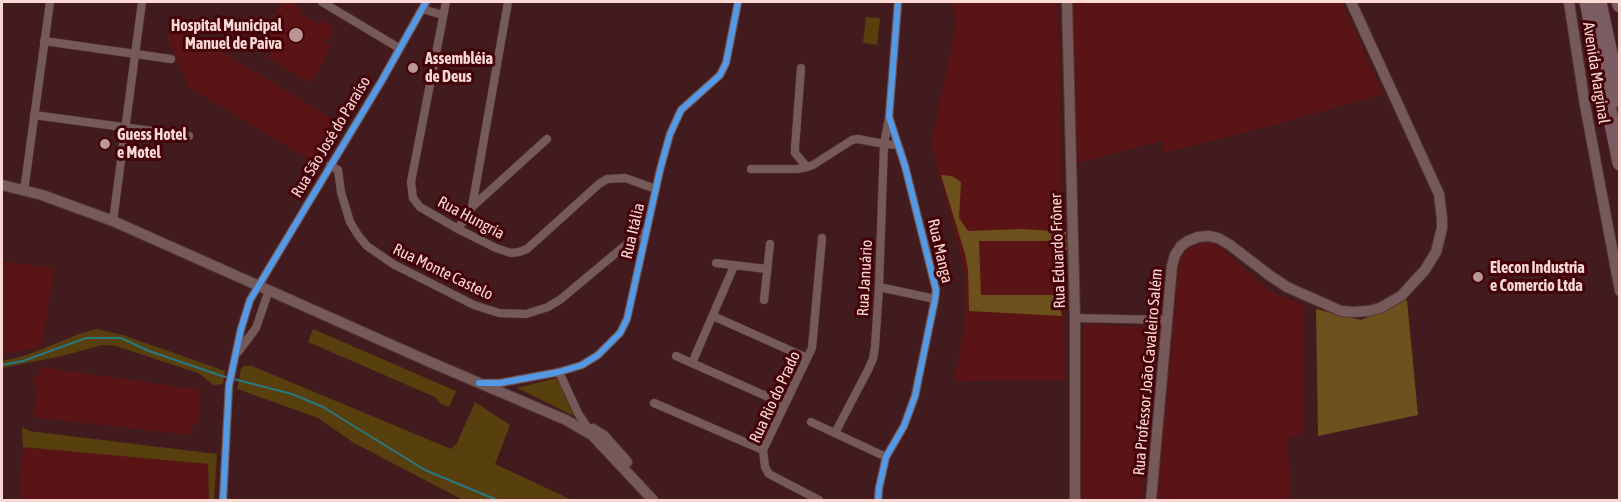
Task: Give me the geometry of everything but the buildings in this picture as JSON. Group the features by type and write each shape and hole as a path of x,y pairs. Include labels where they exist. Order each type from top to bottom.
{"highway":[{"path":"1581,2 1585,20 1594,36"},
{"path":"1587,2 1620,163"},
{"path":"1599,2 1620,100"}],"main road":[{"name":"Rua Eduardo Frôner","path":"1067,2 1075,318 1075,501"},
{"name":"Rua Professor João Cavaleiro Salém","path":"1151,501 1172,266 1175,255 1188,241 1198,237 1218,238 1287,287 1341,311 1353,312 1368,311 1392,302 1411,287 1436,252 1442,228 1439,194 1351,2"},
{"name":"Avenida Marginal","path":"1569,2 1587,117 1620,291"},
{"path":"2,185 42,195 113,221 566,420 592,435 653,501"},
{"path":"479,383 515,393 586,424 604,436 663,501"}],"street":[{"path":"24,191 50,2"},
{"path":"113,221 142,2"},
{"path":"322,2 399,48"},
{"name":"Rua Hungria","path":"446,2 412,175 411,190 413,198 420,207 503,251 519,252 527,249 599,184 608,179 625,178 656,189"},
{"path":"472,207 508,2"},
{"name":"Rua Itália","path":"479,383 500,383 559,372 582,365 598,355 620,333 627,319 670,134 681,110 720,75 726,63 738,2"},
{"name":"Rua Manga","path":"878,501 886,457 904,426 912,404 936,299 936,290 889,117 898,2"},
{"path":"424,5 444,15"},
{"name":"Rua São José do Paraíso","path":"223,501 229,385 250,300 381,82 424,5"},
{"path":"44,41 135,55 171,58"},
{"path":"801,68 795,153 807,167"},
{"path":"34,115 189,136"},
{"name":"Rua Januário","path":"835,433 873,359 879,287 884,144 889,117"},
{"path":"458,229 472,207 547,139"},
{"path":"752,169 807,167 852,140 858,139 898,145"},
{"name":"Rua Monte Castelo","path":"330,165 338,170 341,192 350,222 357,235 367,246 393,264 474,305 500,313 526,314 548,307 647,230"},
{"name":"Rua Rio do Prado","path":"819,501 770,474 764,462 763,450 812,348 822,238"},
{"path":"764,300 770,244"},
{"path":"716,263 767,269"},
{"path":"692,363 734,266"},
{"path":"879,287 936,299"},
{"path":"236,355 256,328 269,290"},
{"path":"713,316 807,358"},
{"path":"1075,318 1167,320"},
{"path":"676,356 784,404"},
{"path":"559,372 578,413 592,435"},
{"path":"654,403 763,450"},
{"path":"811,422 886,457"}],"shaded area":[{"name":"Hospital Municipal Manuel de Paiva","path":"282,2 291,2 302,9 301,14 319,24 322,19 334,28 326,42 332,46 311,83 267,58 272,51 262,45 258,51 255,49"},
{"path":"952,2 1058,2 1065,380 954,381 965,325 965,272 931,144 957,21"},
{"path":"1070,2 1342,2 1383,94 1164,153 1164,140 1075,164"},
{"path":"866,17 880,18 877,45 863,43"},
{"path":"174,23 345,126 322,167 190,88 167,39"},
{"path":"941,175 952,176 961,182 959,218 968,231 1024,229 1066,232 1067,250 1059,250 1052,241 979,241 981,295 1056,295 1062,316 969,311 968,269 965,254"},
{"path":"1208,242 1220,247 1271,292 1303,305 1304,434 1288,437 1290,500 1157,500 1179,264 1183,254 1193,246"},
{"path":"2,261 54,268 42,346 2,355"},
{"path":"1407,300 1418,415 1318,436 1316,309 1361,320"},
{"path":"1083,324 1158,328 1142,500 1082,500"},
{"path":"96,329 123,335 225,371 223,384 214,385 198,373 116,346 102,345 2,368 2,361 27,355"},
{"path":"313,329 456,391 449,407 441,404 435,397 308,342"},
{"path":"244,366 252,366 451,449 457,443 475,402 510,425 495,464 572,500 463,500 354,443 318,418 237,389 241,369"},
{"path":"40,367 201,390 198,425 192,425 189,435 33,417 37,386 32,385 33,378 38,375"},
{"path":"557,378 574,416 517,388"},
{"path":"22,427 29,431 217,454 214,500 209,500 208,464 23,447"},
{"path":"23,447 208,464 209,500 19,500"}],"waterway":[{"path":"2,365 23,361 86,338 121,338 149,351 222,376 292,394 323,407 425,470 497,500"}],"cycle path":[{"path":"223,500 229,385 250,300 381,82 426,2"},
{"path":"479,383 500,383 559,372 582,365 598,355 620,333 627,319 670,134 681,110 720,75 726,63 738,2"},
{"path":"878,500 886,457 904,426 915,396 936,290 905,166 889,117 898,2"}],"place":[{"name":"Hospital Municipal Manuel de Paiva","path":"296,35"},
{"name":"Assembléia de Deus","path":"413,68"},
{"name":"Guess Hotel e Motel","path":"105,144"},
{"name":"Elecon Industria e Comercio Ltda","path":"1478,277"}]}
